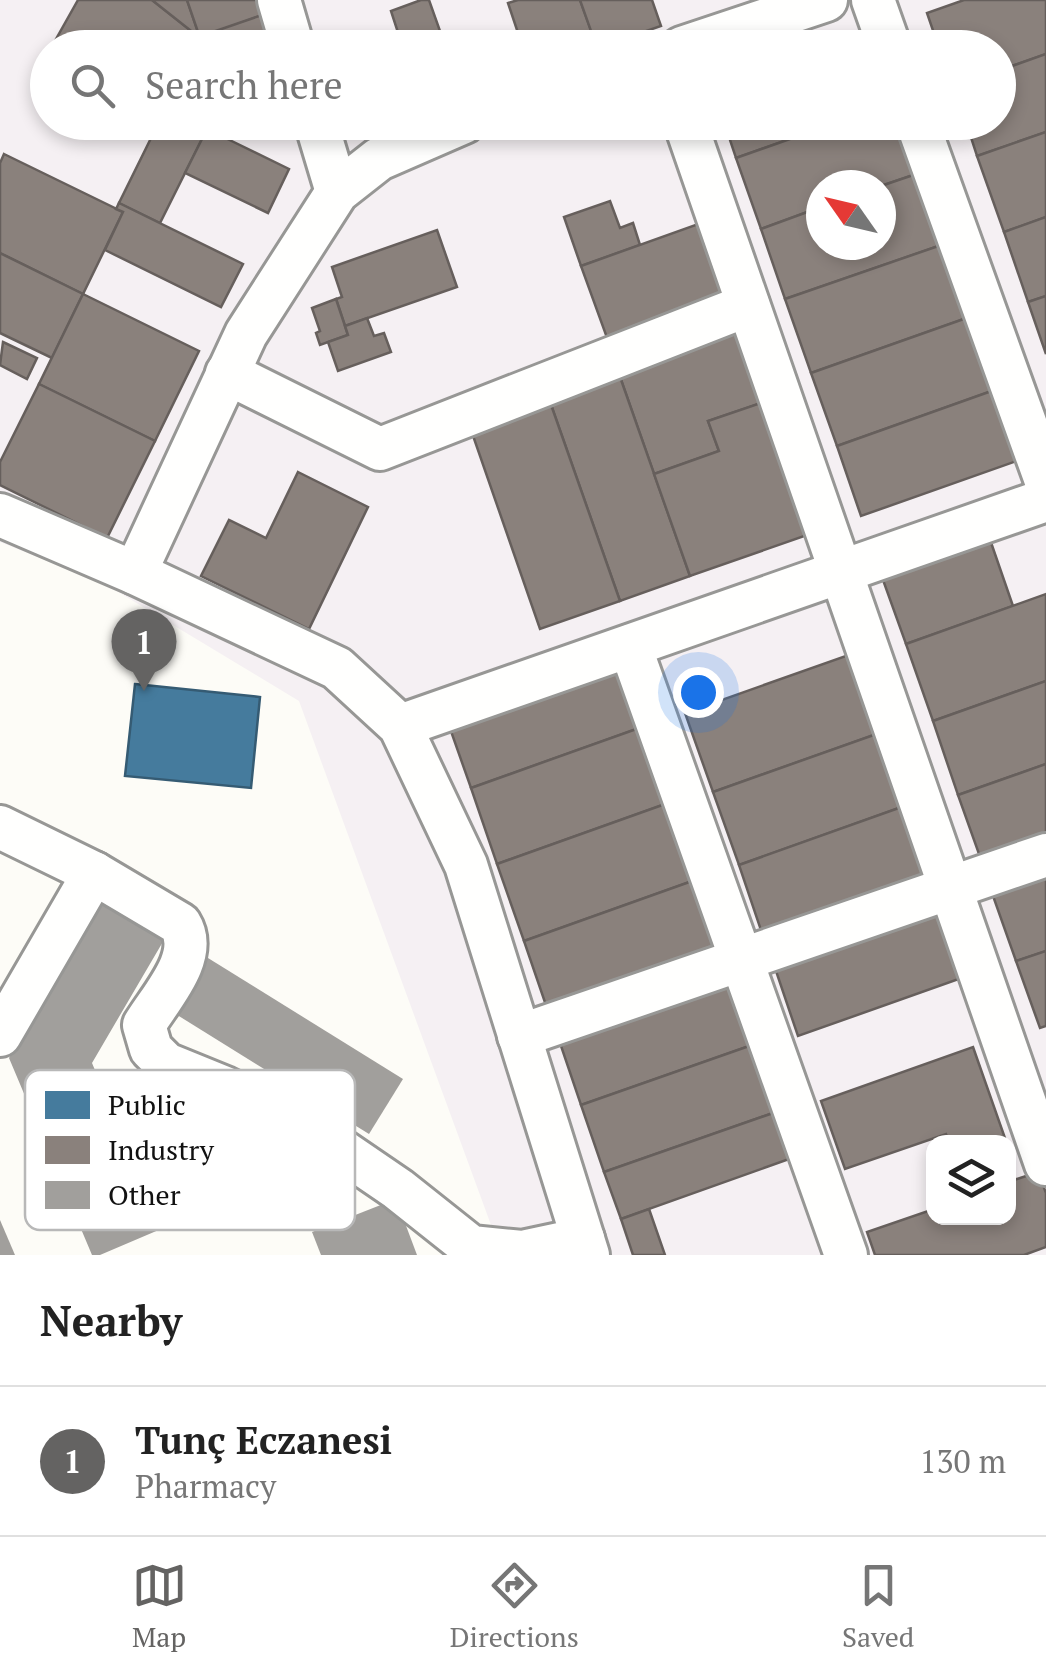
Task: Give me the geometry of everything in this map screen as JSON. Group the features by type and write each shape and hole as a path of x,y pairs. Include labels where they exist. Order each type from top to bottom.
{"street":[{"path":"279,0 288,30"},
{"path":"736,30 826,0"},
{"path":"872,0 883,30"},
{"path":"321,140 337,192"},
{"path":"134,573 246,334 337,192 379,159 423,140"},
{"path":"691,140 1046,1164"},
{"path":"923,140 1046,481"},
{"path":"227,373 380,450 748,305"},
{"path":"400,726 1046,500"},
{"path":"0,515 338,668 400,726 466,866 586,1247 522,1252 472,1246 355,1160"},
{"path":"630,646 846,1255"},
{"path":"0,827 173,917 186,933 187,954 144,1025 152,1049 166,1064 180,1070"},
{"path":"519,1036 1046,856"},
{"path":"0,1035 94,873"}],"shaded area":[{"path":"0,0 1046,0 1046,1255 502,1255 299,701 105,584 0,542"}],"building: Public":[{"path":"135,684 260,697 251,788 125,776"}],"building: Industry":[{"path":"78,0 152,0 190,30 61,30"},
{"path":"152,0 187,0 197,30 190,30"},
{"path":"187,0 272,0 276,10 222,30 197,30"},
{"path":"429,0 440,30 397,30 391,11"},
{"path":"580,0 591,30 517,30 508,3"},
{"path":"580,0 652,0 661,26 649,30 591,30"},
{"path":"964,0 1046,0 1046,54 1016,65 1016,30 933,30 927,13"},
{"path":"265,14 268,30 218,30"},
{"path":"1046,54 1046,132 977,156 972,140 1016,140 1016,65"},
{"path":"1046,132 1046,217 1004,232 977,156"},
{"path":"150,140 202,140 160,223 119,203"},
{"path":"202,140 230,140 289,169 268,213 185,173"},
{"path":"730,140 787,140 736,158"},
{"path":"787,140 914,140 925,171 896,181 896,170 806,170 806,212 761,229 736,158"},
{"path":"4,154 123,212 83,294 0,253 0,163"},
{"path":"925,171 950,242 785,299 761,229 806,212 806,260 896,260 896,181"},
{"path":"610,201 620,228 633,223 640,245 581,266 564,217"},
{"path":"119,203 243,264 221,307 105,250 123,212 116,209"},
{"path":"1046,217 1046,296 1028,302 1004,232"},
{"path":"701,223 730,304 610,346 581,266"},
{"path":"437,230 457,287 345,326 336,299 342,297 332,267"},
{"path":"950,242 975,315 811,373 785,299"},
{"path":"0,253 83,294 52,358 0,333"},
{"path":"83,294 199,351 155,441 39,384"},
{"path":"1046,296 1046,354 1028,302"},
{"path":"336,299 348,335 320,345 312,308"},
{"path":"975,315 1000,388 837,446 811,373"},
{"path":"367,318 374,336 384,333 391,352 338,371 328,342 348,335 345,326"},
{"path":"739,332 764,402 708,421 719,451 654,474 619,374"},
{"path":"3,342 37,358 27,379 0,365"},
{"path":"619,374 690,576 620,601 549,399"},
{"path":"39,384 155,441 107,538 0,485 0,462"},
{"path":"1000,388 1025,458 861,516 837,446"},
{"path":"549,399 620,601 540,629 470,427"},
{"path":"764,402 810,534 690,576 654,474 719,451 708,421"},
{"path":"298,472 368,507 309,629 201,576 229,520 266,538"},
{"path":"986,528 1013,606 906,644 878,566"},
{"path":"1046,594 1046,681 933,721 906,644"},
{"path":"857,652 885,731 713,792 685,713"},
{"path":"617,656 642,727 471,788 446,717"},
{"path":"1046,681 1046,764 958,795 933,721"},
{"path":"642,727 668,803 497,864 471,788"},
{"path":"885,731 910,804 739,865 713,792"},
{"path":"1046,764 1046,846 984,868 958,795"},
{"path":"668,803 695,880 524,941 497,864"},
{"path":"910,804 937,881 765,942 739,865"},
{"path":"1046,874 1046,951 1016,961 992,893"},
{"path":"695,880 722,957 550,1017 524,941"},
{"path":"946,908 970,975 798,1036 775,968"},
{"path":"1046,951 1046,1026 1040,1028 1016,961"},
{"path":"730,980 752,1045 581,1105 559,1040"},
{"path":"752,1045 776,1112 604,1172 581,1105"},
{"path":"973,1047 1004,1135 926,1135 926,1141 845,1169 821,1101"},
{"path":"776,1112 792,1158 621,1219 604,1172"},
{"path":"1038,1172 1046,1193 1046,1247 1024,1255 875,1255 867,1232 926,1212 926,1225 1016,1225 1016,1179"},
{"path":"649,1209 665,1255 633,1255 621,1219"}],"building: Other":[{"path":"107,890 171,928 92,1063 95,1070 25,1070 25,1096 9,1058"},
{"path":"208,958 403,1079 369,1134 355,1125 355,1070 266,1070 174,1013"},
{"path":"396,1199 417,1255 321,1255 312,1232 355,1230 355,1215"},
{"path":"0,1220 15,1255 0,1255"},
{"path":"81,1230 159,1230 100,1255 92,1255"}],"place":[{"name":"Tunç Eczanesi","path":"144,691"}]}
